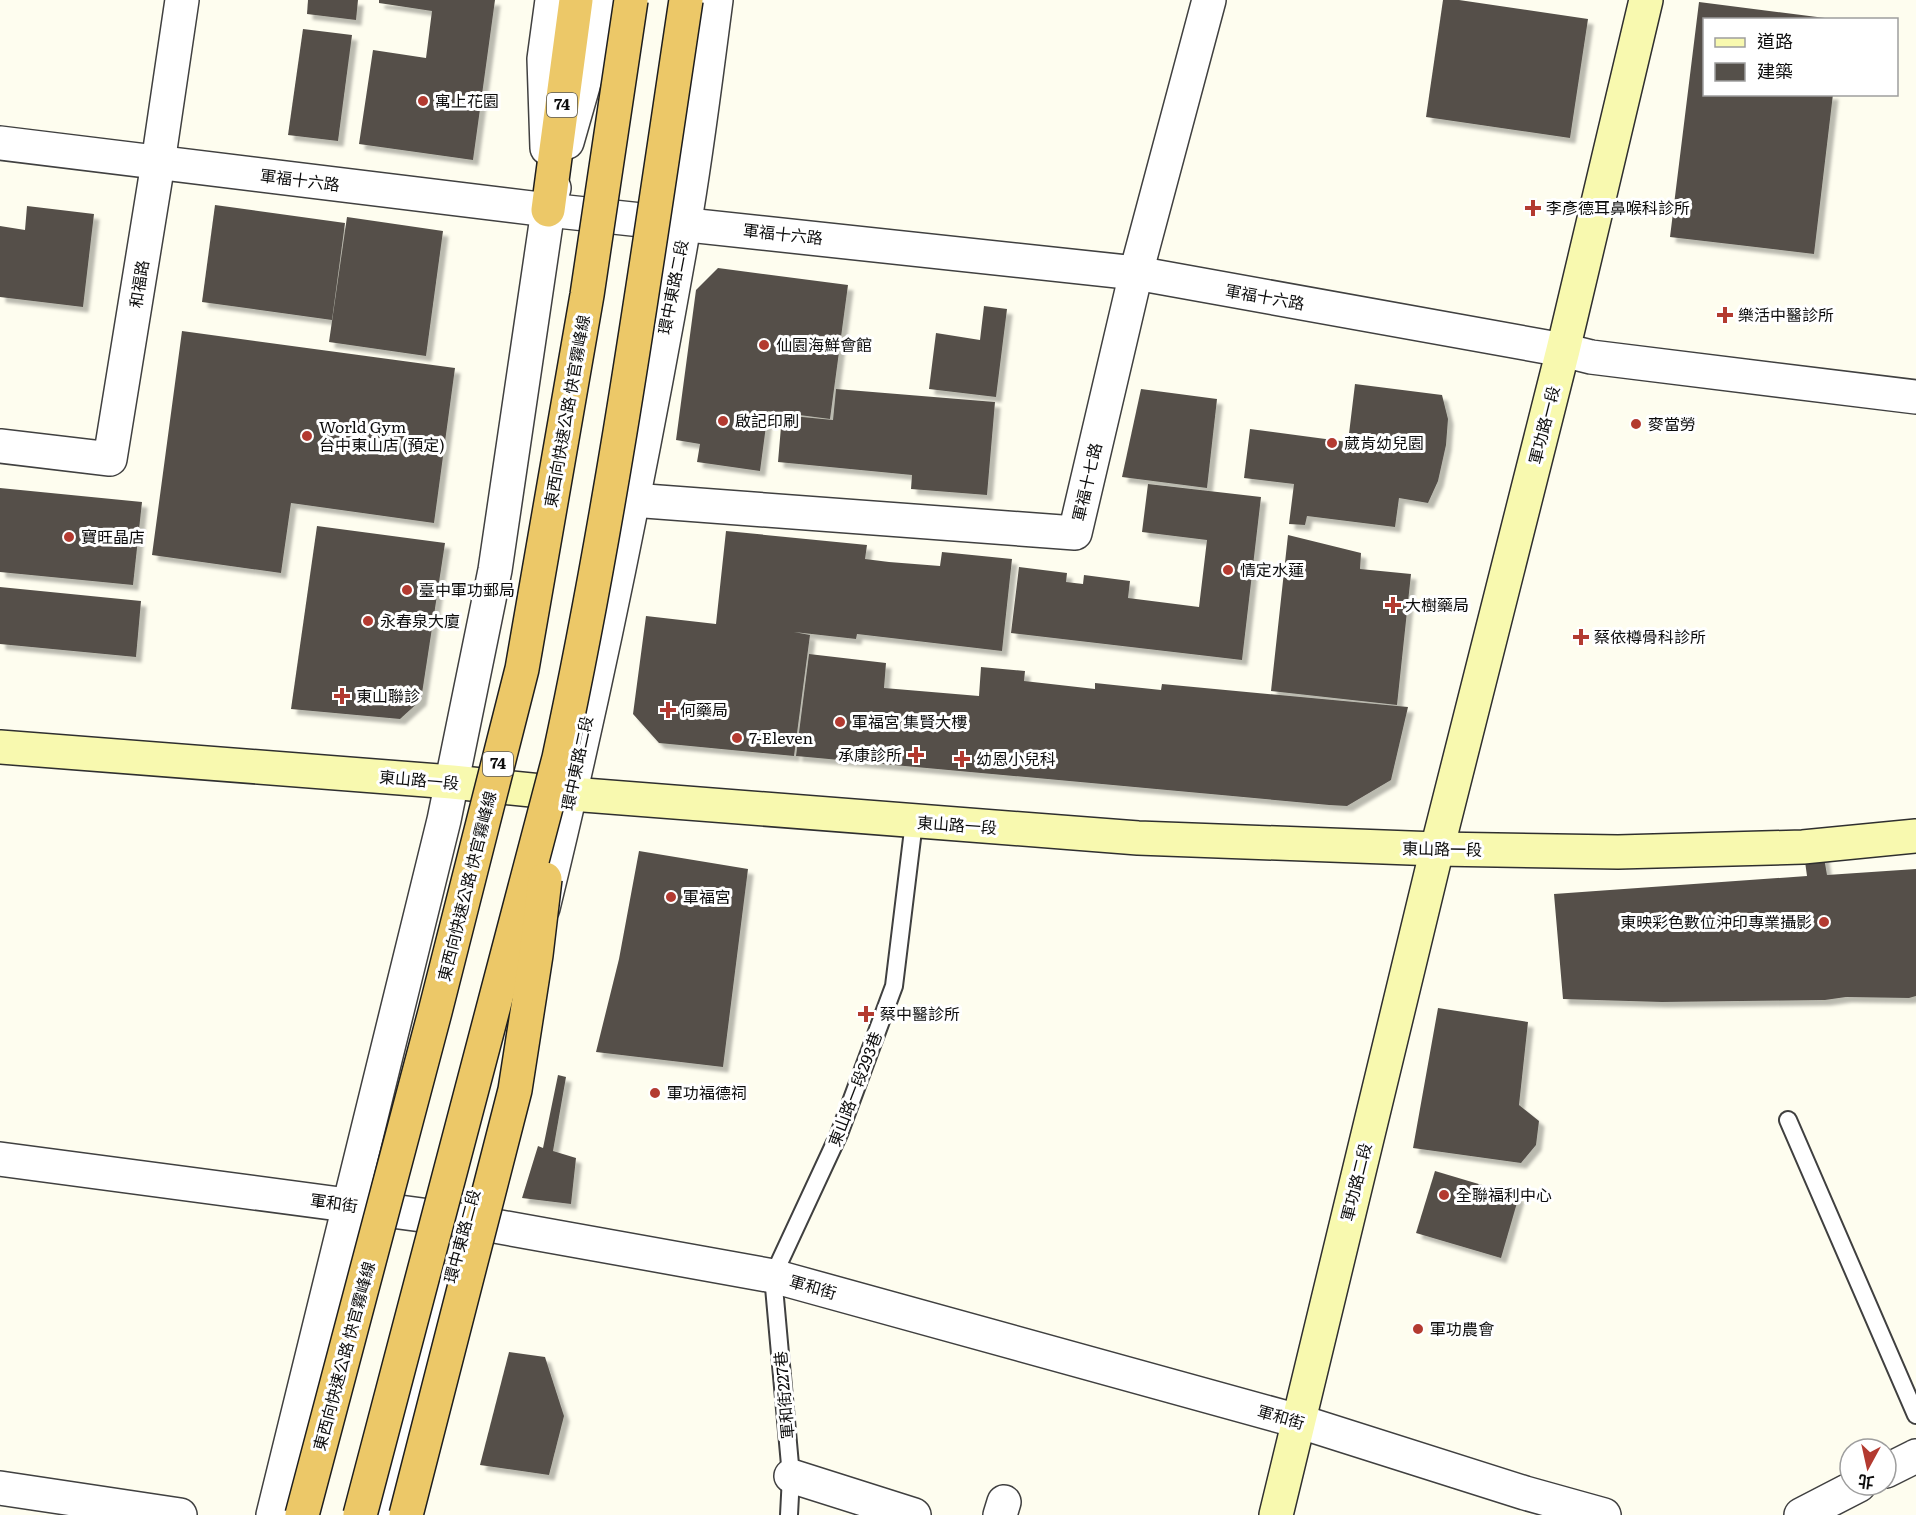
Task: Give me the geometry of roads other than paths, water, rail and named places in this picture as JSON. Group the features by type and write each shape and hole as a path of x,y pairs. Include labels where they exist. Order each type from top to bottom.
{"highway":[{"name":"74","path":"548,210 576,0"},
{"name":"東西向快速公路 快官霧峰線","path":"302,1515 438,1000 522,669 586,295 631,0"},
{"path":"360,1515 559,758 575,683 635,341 686,0"},
{"path":"406,1515 515,1090 536,956 559,758"}],"main road":[{"name":"軍功路一段","path":"1437,849 1563,350 1646,0"},
{"name":"東山路一段","path":"0,747 452,782 571,795 1138,838 1437,849 1618,852 1786,848 1916,836"},
{"name":"軍功路二段","path":"1276,1515 1437,849"}],"street":[{"name":"和福路","path":"0,446 110,459 182,0"},
{"path":"548,210 544,59 552,0"},
{"path":"273,1515 439,843 495,570 548,210 589,65 598,0"},
{"name":"環中東路二段","path":"384,1515 467,1221 571,795 632,500 685,223 716,0"},
{"name":"軍福十七路","path":"632,500 1075,533 1136,273 1209,0"},
{"name":"軍福十六路","path":"0,142 548,210 1136,273 1563,350 1591,357 1916,397"},
{"name":"軍和街","path":"0,1159 467,1221 773,1276 1298,1421 1525,1493 1604,1515"},
{"path":"1898,1465 1916,1456"},
{"path":"791,1476 914,1515"},
{"path":"0,1488 180,1515"},
{"path":"1801,1515 1838,1496"}],"lane":[{"name":"東山路一段293巷","path":"773,1276 839,1134 894,986 914,822"},
{"path":"1788,1120 1916,1415"},
{"name":"軍和街227巷","path":"773,1276 791,1476 789,1515"}],"place":[{"name":"寓上花園","path":"423,101"},
{"name":"李彥德耳鼻喉科診所","path":"1533,208"},
{"name":"樂活中醫診所","path":"1725,315"},
{"name":"仙園海鮮會館","path":"764,345"},
{"name":"啟記印刷","path":"723,421"},
{"name":"麥當勞","path":"1636,424"},
{"name":"World Gym 台中東山店 (預定)","path":"307,436"},
{"name":"葳肯幼兒園","path":"1332,443"},
{"name":"寶旺晶店","path":"69,537"},
{"name":"情定水蓮","path":"1228,570"},
{"name":"臺中軍功郵局","path":"407,590"},
{"name":"大樹藥局","path":"1393,605"},
{"name":"永春泉大廈","path":"368,621"},
{"name":"蔡依樽骨科診所","path":"1581,637"},
{"name":"東山聯診","path":"342,696"},
{"name":"何藥局","path":"668,710"},
{"name":"軍福宮 集賢大樓","path":"840,722"},
{"name":"7-Eleven","path":"737,738"},
{"name":"承康診所","path":"916,755"},
{"name":"幼恩小兒科","path":"962,759"},
{"name":"軍福宮","path":"671,897"},
{"name":"東映彩色數位沖印專業攝影","path":"1824,922"},
{"name":"蔡中醫診所","path":"866,1014"},
{"name":"軍功福德祠","path":"655,1093"},
{"name":"全聯福利中心","path":"1444,1195"},
{"name":"軍功農會","path":"1418,1329"}]}
